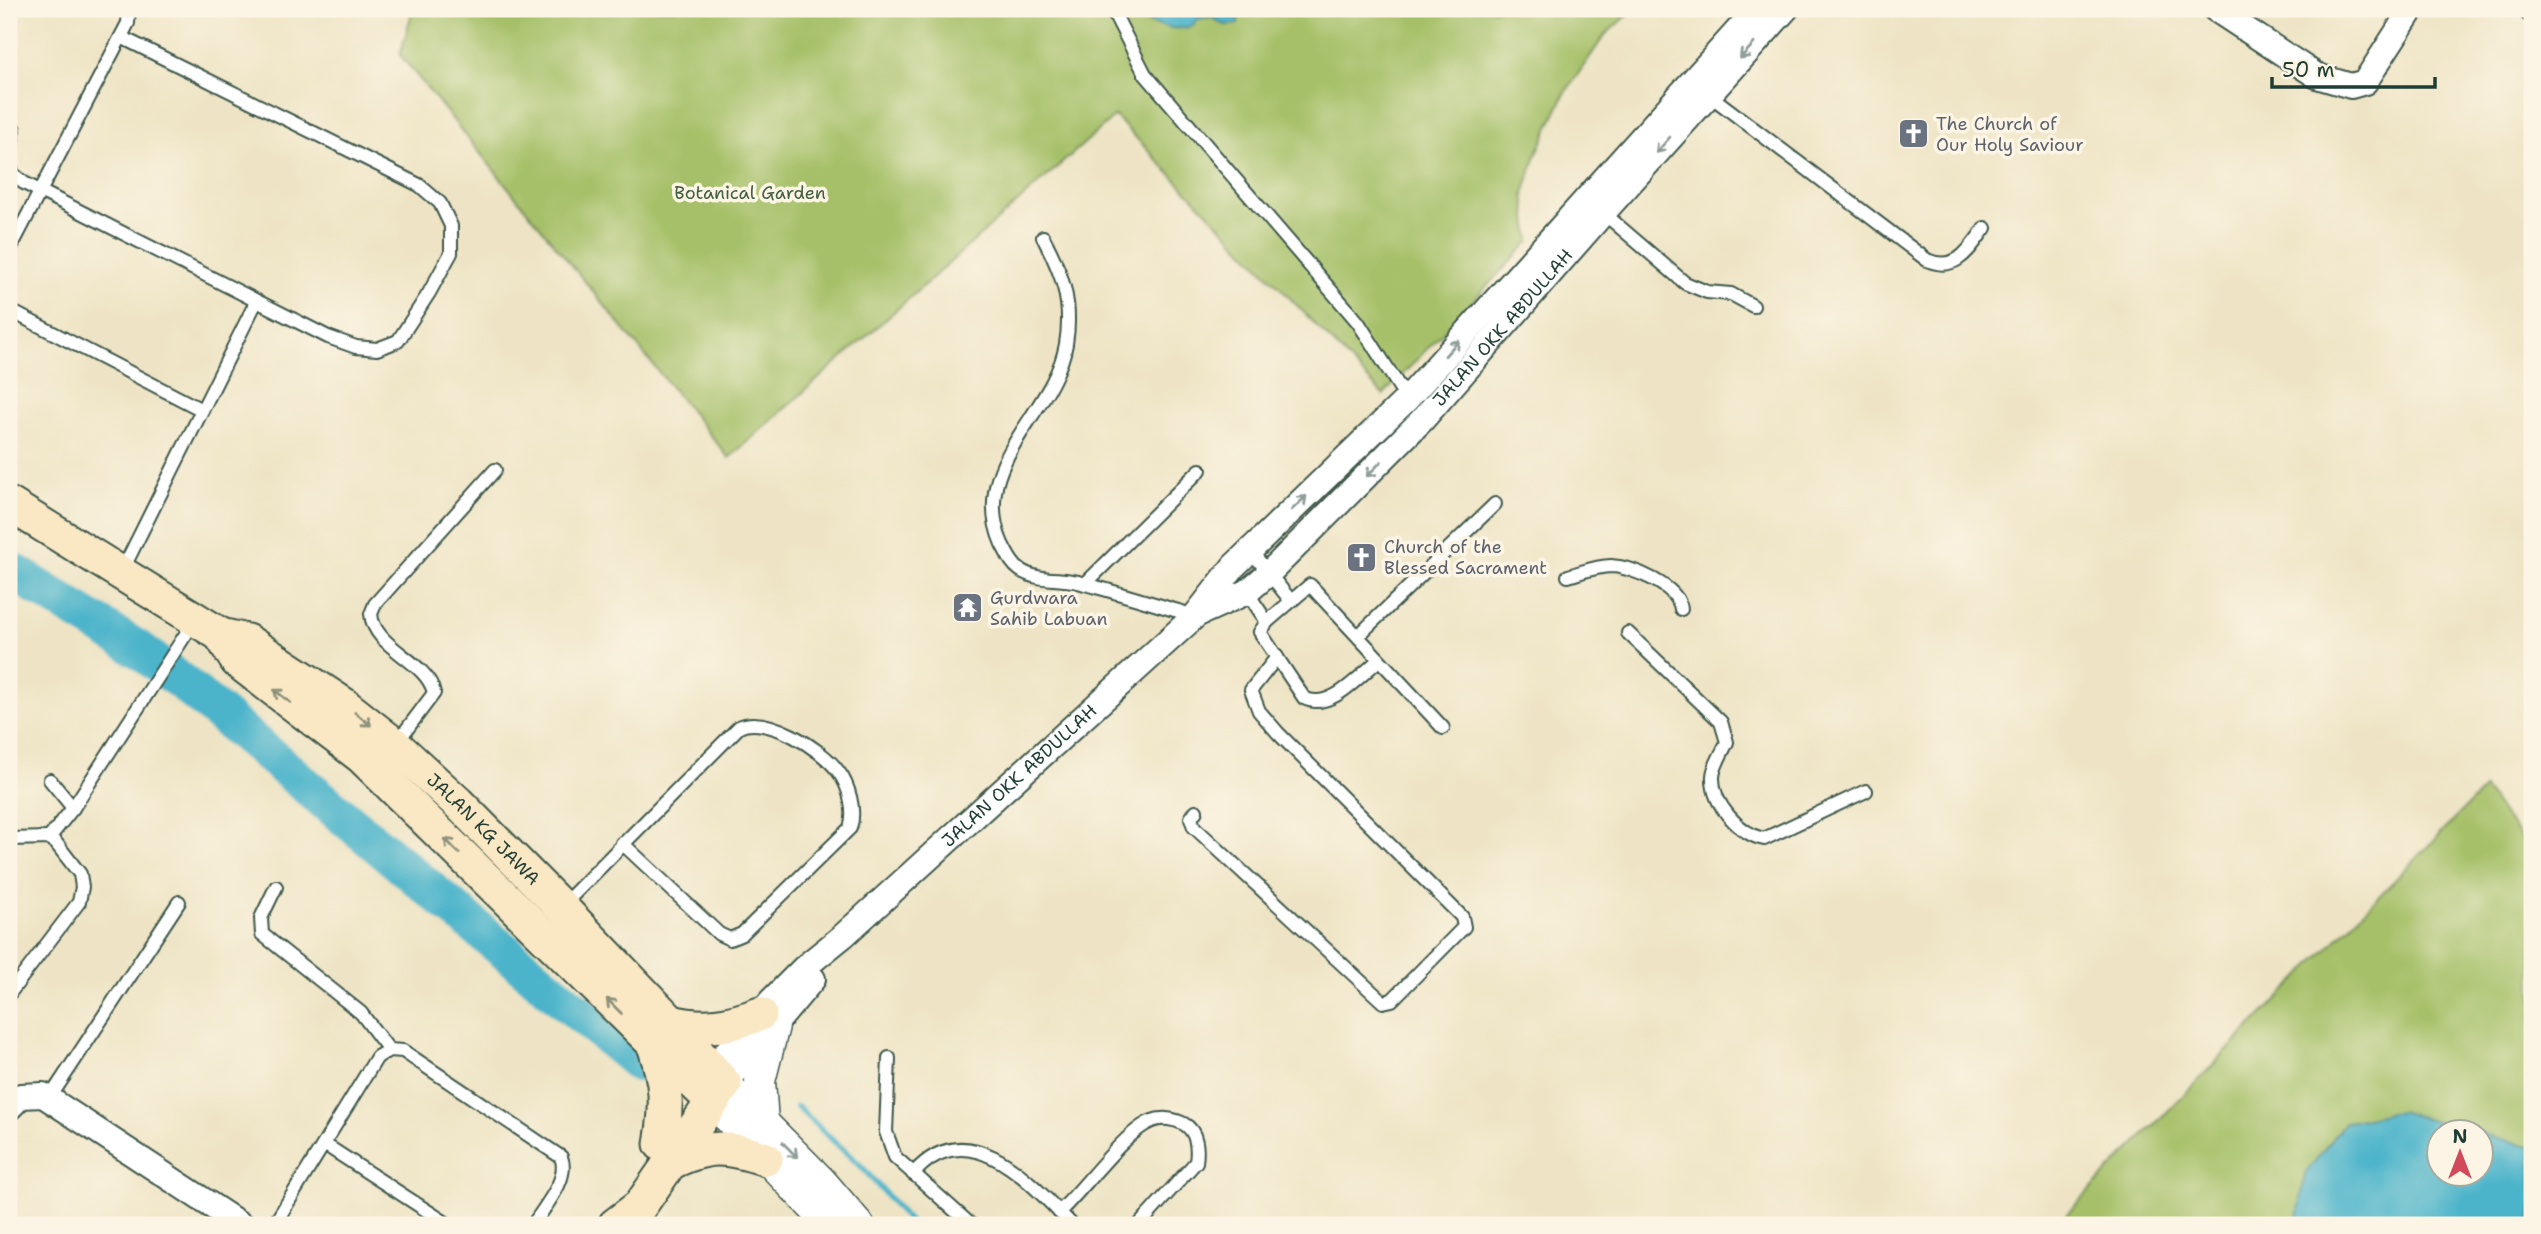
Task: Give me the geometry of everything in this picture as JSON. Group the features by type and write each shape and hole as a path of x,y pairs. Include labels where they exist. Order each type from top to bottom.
{"main road":[{"name":"JALAN KG JAWA","path":"9,504 208,627 247,641 343,704 395,745 458,803 561,907 663,1034"},
{"name":"JALAN KG JAWA","path":"208,627 237,661 362,757 663,1034 712,1086"},
{"path":"766,1160 724,1147 664,1154 667,1087 663,1034 767,1020"},
{"name":"JALAN OKK ABDULLAH","path":"614,1225 712,1086"}],"street":[{"name":"JALAN OKK ABDULLAH","path":"1195,616 1247,592 1422,420 1595,205 1700,86 1757,9"},
{"name":"JALAN OKK ABDULLAH","path":"1700,86 1786,9"},
{"path":"2215,9 2317,76 2351,86 2365,82 2412,9"},
{"name":"JALAN OKK ABDULLAH","path":"712,1086 767,1020 806,966 843,936 1195,616 1234,566 1407,398 1595,205"},
{"path":"763,1122 760,1081 767,1020"},
{"path":"712,1086 763,1122 822,1182 859,1225"},
{"path":"712,1086 766,1160 830,1225"},
{"path":"9,1108 20,1096 33,1093 49,1098 241,1225"}],"lane":[{"path":"9,251 121,37 130,17 129,9"},
{"path":"1112,9 1144,74 1358,322 1407,398"},
{"path":"9,163 13,174 40,191 328,337 356,347 377,349 398,341 451,253 451,226 440,203 419,185 121,37"},
{"path":"1700,86 1927,260 1953,263 1962,258 1985,228"},
{"path":"9,157 14,129"},
{"path":"1595,205 1685,283 1707,292 1731,294 1753,306"},
{"path":"1043,237 1066,283 1067,343 1059,367 1010,452 994,490 992,505 999,536 1010,560 1020,570 1050,579 1085,584 1195,616"},
{"path":"121,573 256,302"},
{"path":"9,310 202,410"},
{"path":"395,745 434,692 424,676 378,632 371,614 375,604 495,470"},
{"path":"1085,584 1200,470"},
{"path":"1358,636 1495,504"},
{"path":"1251,551 1291,601"},
{"path":"1568,576 1608,566 1623,567 1668,589 1676,595 1681,609"},
{"path":"1379,660 1334,696 1317,703 1304,698 1260,632 1267,622 1310,585 1443,728"},
{"path":"1247,592 1267,622"},
{"path":"49,838 73,808 173,654 208,627"},
{"path":"1628,633 1721,722 1727,742 1712,777 1717,797 1748,836 1764,839 1866,791"},
{"path":"1196,811 1191,818 1194,827 1383,1002 1392,1000 1465,927 1462,917 1259,711 1251,690 1277,657"},
{"path":"561,907 622,843 739,727 751,721 764,722 809,745 839,771 853,809 850,828 742,934 730,939 719,934 622,843"},
{"path":"50,780 73,808"},
{"path":"9,839 49,838 57,843 80,874 81,895 9,994"},
{"path":"276,887 261,918 262,934 360,1013 389,1050"},
{"path":"49,1098 179,902"},
{"path":"274,1225 377,1056 389,1050 403,1051 561,1157 565,1167 561,1179 533,1225"},
{"path":"889,1058 887,1132 895,1157 971,1225"},
{"path":"1059,1212 1135,1132 1153,1120 1172,1119 1187,1125 1195,1138 1196,1162 1139,1225"},
{"path":"324,1144 449,1225"},
{"path":"914,1174 925,1161 952,1151 984,1152 1010,1166 1072,1225"}],"green space":[{"name":"Botanical Garden","path":"413,9 1634,9 1605,35 1565,93 1536,155 1524,194 1530,241 1383,395 1115,116 729,458 400,55"},
{"path":"2484,789 2532,852 2532,1225 2056,1225"}],"water":[{"path":"1132,9 1227,9 1238,19 1238,24 1225,25 1211,17 1196,20 1194,25 1173,28 1137,19"},
{"path":"2399,1111 2426,1118 2426,1188 2496,1188 2496,1137 2532,1147 2532,1225 2297,1225 2305,1174 2344,1123"}],"waterway":[{"path":"9,569 141,651 184,684 639,1063"},
{"path":"797,1107 863,1168 912,1225"}],"place":[{"name":"The Church of Our Holy Saviour","path":"1913,134"},
{"name":"Church of the Blessed Sacrament","path":"1361,557"},
{"name":"Gurdwara Sahib Labuan","path":"967,608"}]}
